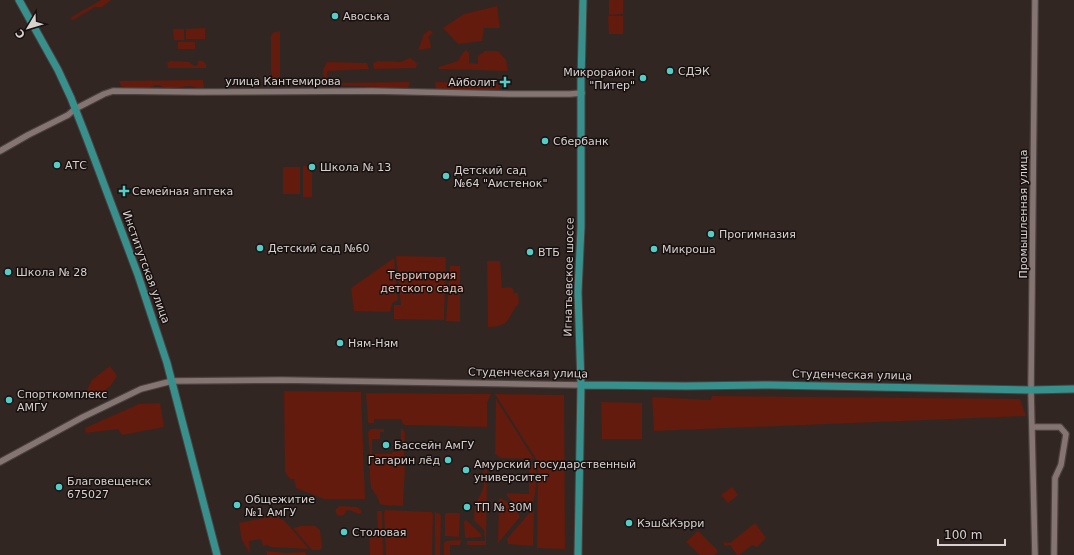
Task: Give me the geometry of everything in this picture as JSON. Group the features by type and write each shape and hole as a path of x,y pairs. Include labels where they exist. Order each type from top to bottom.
{"main road":[{"name":"Институтская улица","path":"19,0 58,70 75,109 138,275 167,363 217,555"},
{"name":"Игнатьевское шоссе","path":"578,555 581,385 578,292 581,227 583,0"},
{"name":"Студенческая улица","path":"581,385 770,385 1031,390 1074,389"}],"street":[{"name":"Промышленная улица","path":"1035,0 1031,390 1035,555"},
{"name":"улица Кантемирова","path":"0,151 68,115 75,109 113,91 372,91 510,94 582,93"},
{"name":"Студенческая улица","path":"0,462 83,417 141,389 172,381 281,380 581,385"},
{"path":"1032,427 1060,427 1066,434 1061,465 1055,478 1054,555"}],"green space":[{"path":"101,0 111,0 102,7 95,7 73,20 70,18"},
{"path":"609,0 623,0 623,14 609,15"},
{"path":"497,6 500,28 484,28 482,41 458,44 443,28 464,14"},
{"path":"608,16 623,16 623,34 609,34"},
{"path":"205,28 205,39 186,39 186,29"},
{"path":"173,29 184,29 184,40 174,40"},
{"path":"430,30 433,33 428,37 431,48 418,50 424,34"},
{"path":"279,31 280,79 272,78 271,70 271,36 273,33"},
{"path":"178,42 195,42 195,49 178,49"},
{"path":"466,50 469,53 469,63 478,64 478,56 485,51 498,51 506,60 508,71 439,69 439,67 458,61"},
{"path":"410,58 417,63 416,68 374,69 373,63 378,61 401,62"},
{"path":"171,61 189,62 194,66 198,65 198,61 202,61 205,63 206,68 168,68 167,63"},
{"path":"327,62 367,63 369,69 327,71 327,83 410,82 408,88 324,85 323,70"},
{"path":"203,80 204,88 200,90 190,86 169,89 159,85 144,89 134,89 121,86 119,81"},
{"path":"435,82 499,84 500,90 436,90"},
{"path":"303,166 312,166 312,197 303,197"},
{"path":"283,167 300,167 300,194 283,194"},
{"name":"Территория детского сада","path":"396,256 446,257 444,320 394,319 394,305 401,305"},
{"path":"394,258 398,300 392,303 390,312 354,311 351,288"},
{"path":"487,261 500,261 502,288 510,287 513,289 514,293 518,293 519,303 508,320 505,323 495,327 488,327"},
{"path":"450,266 460,266 460,322 446,321"},
{"path":"110,366 117,376 111,385 99,396 93,396 87,390 92,380"},
{"path":"284,391 361,392 365,499 324,499 296,488 294,479 290,479 285,472"},
{"path":"366,393 491,394 487,403 487,427 405,425 401,419 374,419 374,423 369,423"},
{"path":"495,394 564,395 565,549 537,548 538,462"},
{"path":"712,396 1020,399 1026,416 654,431 652,397 711,400"},
{"path":"496,399 534,459 501,458 495,454"},
{"path":"601,402 642,403 642,439 602,439"},
{"path":"160,403 164,427 122,435 118,429 86,433 85,428 139,404"},
{"path":"371,429 384,429 384,432 380,432 380,439 372,439 372,454 392,454 392,452 401,451 401,429 403,429 405,433 404,459 401,461 371,460 368,432"},
{"path":"372,462 401,463 405,467 403,506 380,504 377,496 371,488 369,465"},
{"path":"493,463 535,465 536,485 533,501 530,506 526,510 520,510 507,496 507,493 529,494 529,469 487,468"},
{"path":"487,468 486,545 467,545 467,541 485,541 484,530 474,520 475,504 484,485 484,471"},
{"path":"732,487 738,495 728,503 721,495"},
{"path":"499,498 505,500 511,505 520,517 498,543"},
{"path":"340,506 357,507 361,510 361,513 359,514 349,510 346,511 344,515 339,516 336,513 336,509"},
{"path":"385,510 431,512 433,514 432,555 386,555"},
{"path":"377,511 382,511 383,555 370,555 369,530 378,530"},
{"path":"531,511 534,512 533,546 508,544 507,539"},
{"path":"435,512 440,514 441,517 440,555 435,555"},
{"path":"446,513 460,514 459,537 445,536"},
{"path":"278,515 280,519 284,520 309,549 271,547 267,545 263,546 261,539 249,541 249,552 242,540 239,523"},
{"path":"466,520 481,534 481,537 465,537 464,522"},
{"path":"755,523 766,538 757,547 752,545 737,555 730,545 724,545 724,542 730,543"},
{"path":"301,526 315,526 320,530 322,548 320,550 312,550 293,528"},
{"path":"698,531 718,551 714,555 700,555 686,542"},
{"path":"461,540 460,545 450,545 450,555 444,555 444,543 446,541"},
{"path":"266,551 285,553 305,552 307,555 267,555"}],"place":[{"name":"Авоська","path":"335,16"},
{"name":"СДЭК","path":"670,71"},
{"name":"Микрорайон \"Питер\"","path":"643,78"},
{"name":"Айболит","path":"505,82"},
{"name":"Сбербанк","path":"545,141"},
{"name":"АТС","path":"57,165"},
{"name":"Школа № 13","path":"312,167"},
{"name":"Детский сад №64 \"Аистенок\"","path":"446,176"},
{"name":"Семейная аптека","path":"124,191"},
{"name":"Прогимназия","path":"711,234"},
{"name":"Детский сад №60","path":"260,248"},
{"name":"Микроша","path":"654,249"},
{"name":"ВТБ","path":"530,252"},
{"name":"Школа № 28","path":"8,272"},
{"name":"Ням-Ням","path":"340,343"},
{"name":"Спорткомплекс АМГУ","path":"9,400"},
{"name":"Бассейн АмГУ","path":"386,445"},
{"name":"Гагарин лёд","path":"448,460"},
{"name":"Амурский государственный университет","path":"466,470"},
{"name":"Благовещенск 675027","path":"59,487"},
{"name":"Общежитие №1 АмГУ","path":"237,505"},
{"name":"ТП № 30М","path":"467,507"},
{"name":"Кэш&Кэрри","path":"629,523"},
{"name":"Столовая","path":"344,532"}]}
